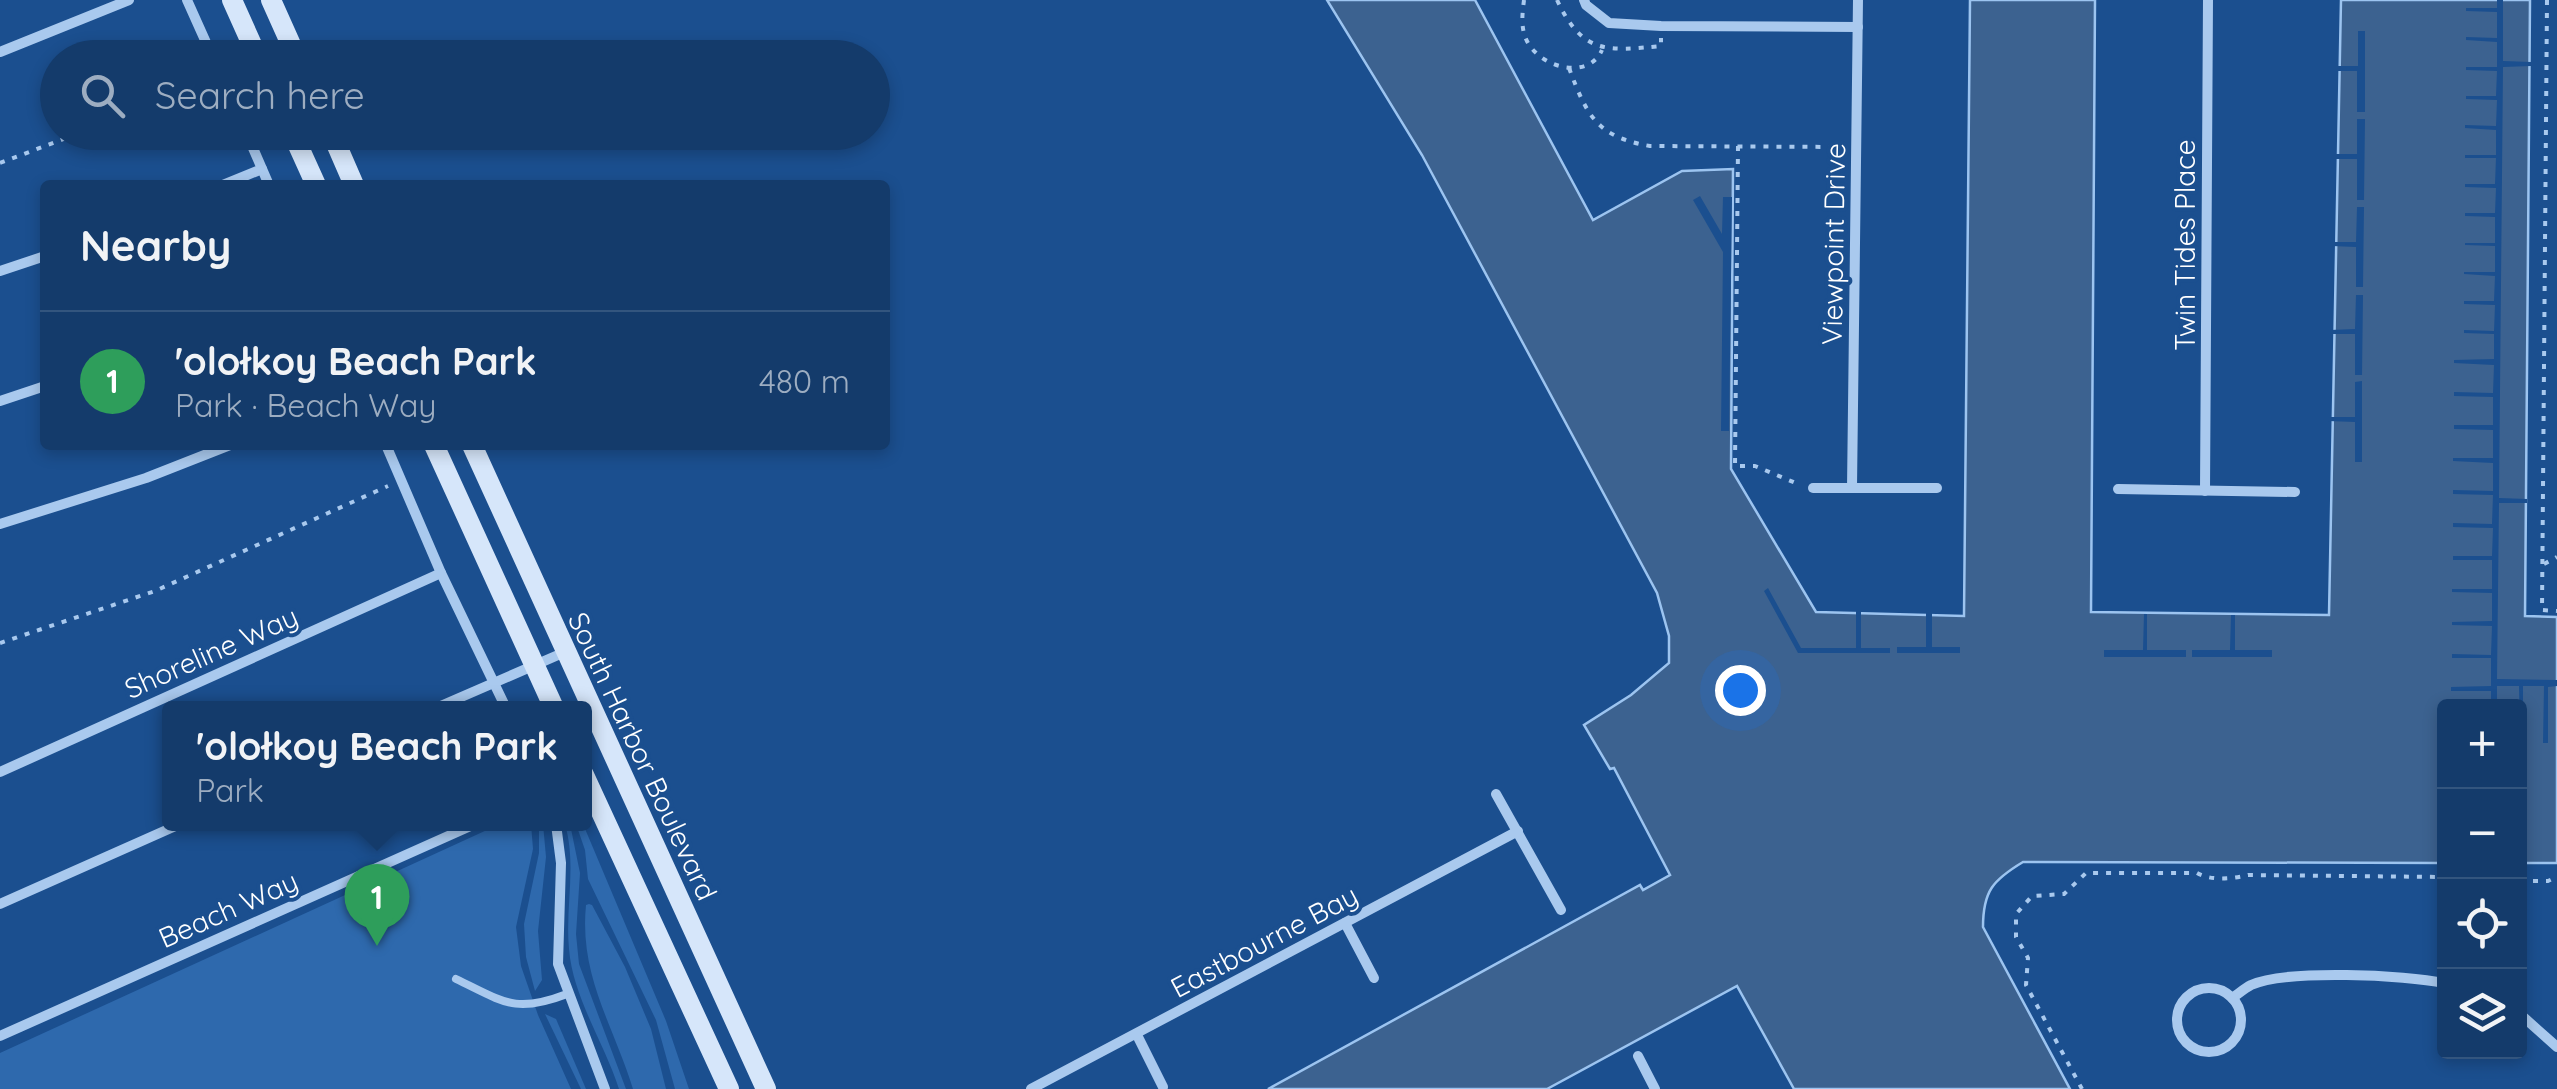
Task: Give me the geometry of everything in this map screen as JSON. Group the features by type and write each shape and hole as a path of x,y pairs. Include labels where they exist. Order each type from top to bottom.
{"main road":[{"path":"232,0 250,40"},
{"path":"271,0 289,40"},
{"path":"300,150 314,180"},
{"path":"338,150 352,180"},
{"path":"436,450 551,701"},
{"name":"South Harbor Boulevard","path":"474,450 588,701"},
{"name":"South Harbor Boulevard","path":"592,711 766,1089"},
{"path":"592,792 729,1089"}],"street":[{"path":"0,52 128,0"},
{"path":"187,0 205,40"},
{"path":"1584,0 1609,23 1858,27"},
{"name":"Viewpoint Drive","path":"1852,488 1858,0"},
{"name":"Twin Tides Place","path":"2205,491 2208,0"},
{"path":"254,150 267,180"},
{"path":"235,180 262,169"},
{"path":"0,271 40,258"},
{"path":"0,400 40,388"},
{"path":"0,524 146,478 217,450"},
{"path":"388,450 441,573 503,701"},
{"path":"1813,488 1937,488"},
{"path":"2118,489 2295,492"},
{"name":"Shoreline Way","path":"0,772 441,573"},
{"path":"452,701 565,652"},
{"path":"1496,794 1561,910"},
{"path":"0,904 164,831"},
{"name":"Beach Way","path":"0,1036 459,831"},
{"path":"557,831 561,863 558,964 605,1089"},
{"name":"Eastbourne Bay","path":"1030,1089 1518,831"},
{"path":"1345,924 1374,978"},
{"path":"2232,998 2253,984 2294,977 2437,981"},
{"path":"2204,988 2232,998 2241,1017 2240,1028 2228,1046 2208,1052 2188,1044 2181,1036 2177,1016 2186,998 2204,988"},
{"path":"2527,1019 2557,1046"},
{"path":"1137,1034 1163,1086"},
{"path":"1638,1056 1654,1089"}],"lane":[{"path":"456,979 506,1003 524,1006 568,994"}],"path":[{"path":"1524,0 1522,26 1530,47 1549,63 1583,67 1597,60 1602,50"},
{"path":"2547,0 2542,610 2557,610"},
{"path":"1569,68 1582,104 1593,121 1611,136 1650,146 1858,148"},
{"path":"1738,146 1736,466 1755,466 1813,488"},
{"path":"0,163 40,148"},
{"path":"2545,202 2557,202"},
{"path":"0,644 156,591 402,480"},
{"path":"2542,564 2557,557"},
{"path":"2082,1089 2026,985 2028,958 2016,937 2016,914 2032,896 2064,894 2086,873 2236,878 2437,877"},
{"path":"2527,881 2548,882 2557,877"}],"shaded area":[{"path":"1327,0 1475,0 1593,220 1682,171 1733,169 1731,469 1816,612 1964,616 1970,0 2095,0 2091,612 2329,615 2341,0 2530,0 2525,616 2557,617 2557,863 2527,863 2527,699 2437,699 2437,863 2023,862 1997,881 1985,904 1983,927 2070,1089 1794,1089 1737,986 1547,1089 1268,1089 1640,885 1643,890 1670,875 1614,768 1610,769 1584,725 1631,695 1669,663 1669,636 1657,593 1422,155"},
{"path":"485,831 532,831 533,849 516,927 521,966 571,1089 0,1089 0,1053"},
{"path":"539,831 544,831 546,857 538,931 542,980 535,991 526,957 524,924 539,853"},
{"path":"566,831 571,831 580,873 576,934 579,964 626,1089 619,1089 576,985 568,933"},
{"path":"578,831 586,831 666,1021 689,1089 675,1089 656,1020 588,879"},
{"path":"589,904 625,967 651,1029 666,1089 633,1089 593,977 585,931"},
{"path":"545,1014 556,1019 586,1089 581,1089"}],"pier":[{"path":"2497,0 2503,0 2503,61 2531,62 2531,66 2503,67 2499,498 2527,499 2527,503 2499,503 2497,679 2557,680 2557,686 2548,687 2548,743 2543,743 2544,686 2523,686 2523,699 2519,699 2519,686 2497,686 2497,699 2491,699 2491,691 2451,691 2451,687 2491,686 2491,658 2452,658 2452,654 2491,655 2492,626 2452,622 2492,621 2492,593 2452,589 2492,589 2492,560 2453,560 2453,556 2492,556 2493,528 2453,527 2453,523 2492,524 2493,495 2453,494 2453,490 2493,491 2493,463 2453,458 2493,458 2493,430 2454,429 2454,425 2493,425 2493,397 2454,396 2454,392 2493,393 2494,365 2454,360 2494,359 2494,334 2464,330 2494,331 2495,305 2464,301 2494,301 2495,276 2464,272 2495,272 2495,246 2465,243 2495,243 2495,217 2465,213 2495,213 2496,188 2465,184 2495,184 2496,158 2465,155 2496,155 2496,130 2465,125 2496,126 2497,100 2466,96 2496,96 2497,71 2466,67 2497,67 2497,42 2466,37 2497,38 2497,12 2466,8 2497,8"},
{"path":"2358,31 2365,31 2365,112 2357,112 2357,71 2335,71 2335,66 2358,66"},
{"path":"2357,119 2365,119 2364,200 2357,200 2357,159 2333,159 2333,154 2357,154"},
{"path":"1700,196 1722,234 1723,197 1732,197 1729,431 1721,431 1723,252 1693,200"},
{"path":"2357,207 2364,207 2363,287 2356,287 2356,247 2332,246 2332,242 2356,242"},
{"path":"2356,295 2363,295 2362,375 2355,375 2355,334 2330,334 2330,330 2355,329"},
{"path":"2362,381 2362,462 2355,462 2355,422 2328,421 2328,417 2355,417 2355,382"},
{"path":"1768,588 1801,648 1856,648 1856,611 1861,611 1861,648 1890,648 1890,653 1798,653 1764,591"},
{"path":"1926,612 1932,612 1932,647 1960,647 1960,653 1897,653 1897,647 1926,647"},
{"path":"2144,614 2147,650 2186,650 2186,657 2104,657 2104,650 2143,650"},
{"path":"2231,615 2235,615 2235,650 2272,650 2272,657 2192,657 2192,650 2230,650"}],"place":[{"name":"'olołkoy Beach Park","path":"377,946"}]}
